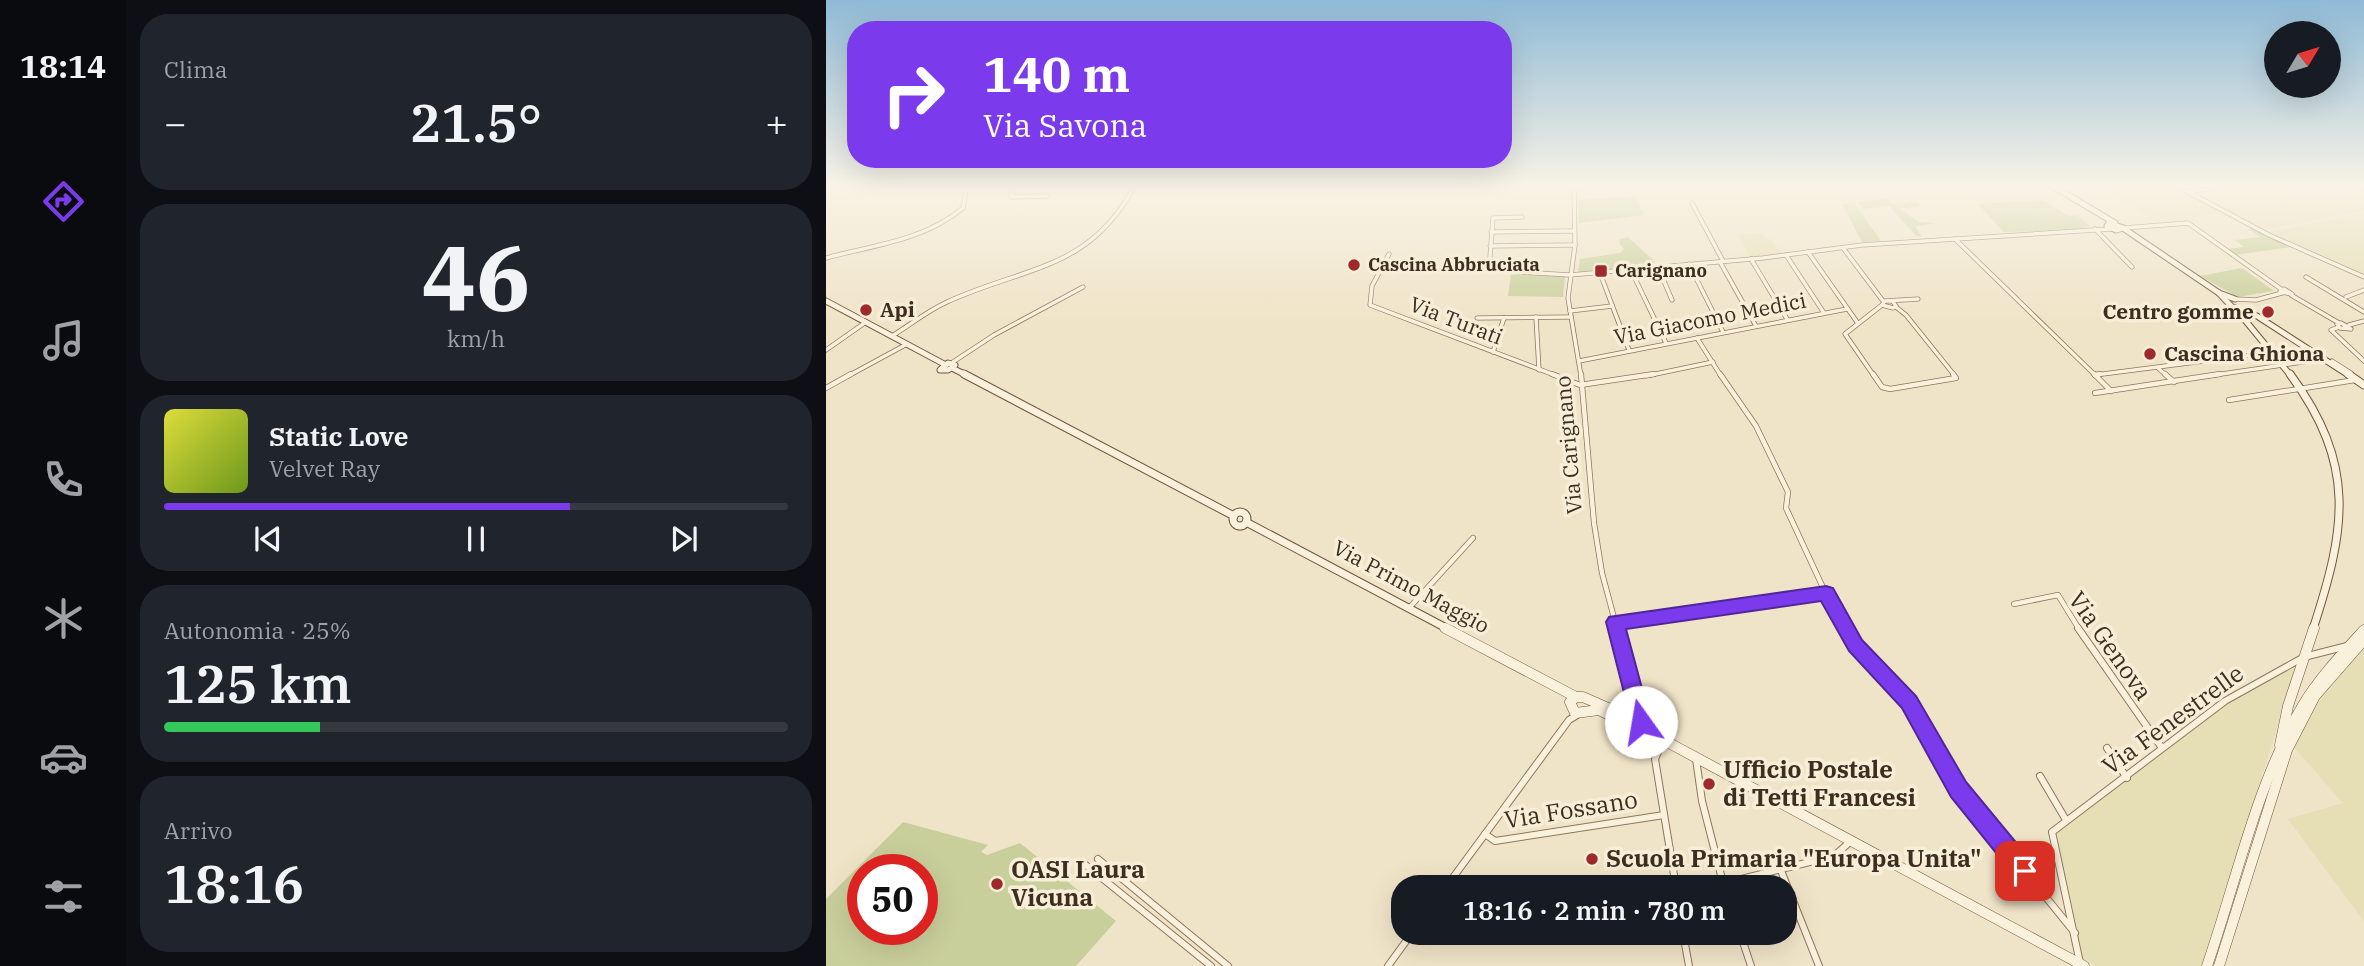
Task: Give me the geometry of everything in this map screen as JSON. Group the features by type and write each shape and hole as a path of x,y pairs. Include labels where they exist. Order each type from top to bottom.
{"main road":[{"path":"2120,230 2364,383"},
{"path":"2219,293 2227,302 2247,307 2256,316"},
{"path":"826,300 944,364 940,370 952,365"},
{"path":"2236,305 2286,365 2301,389 2330,449 2338,482 2341,515 2336,552 2281,730 2280,745"},
{"name":"Via Primo Maggio","path":"952,365 1234,516 1247,513 1249,516 1246,522 1559,686 1579,706"},
{"path":"2207,966 2280,745 2309,692 2364,630"},
{"path":"2218,966 2287,750 2315,696 2364,640"},
{"path":"1579,706 1599,710 1637,725 1641,717"},
{"path":"1628,721 1636,711 1660,738"},
{"path":"1628,721 2082,965"}],"street":[{"path":"826,258 861,247 911,238 931,230"},
{"path":"891,337 948,302 1082,251 1107,230"},
{"path":"1706,230 1756,326"},
{"path":"2080,232 2087,230"},
{"path":"1574,231 1491,232 1489,270 1570,275 1751,259 1842,247 2100,230"},
{"path":"2135,230 2130,233 2141,243"},
{"path":"2198,230 2281,291 2339,325 2348,326 2364,321"},
{"path":"2260,230 2364,278"},
{"name":"Via Carignano","path":"1574,231 1570,311 1583,385 1594,523 1615,622 1641,717"},
{"path":"2094,232 2132,267"},
{"path":"1954,238 2111,391"},
{"path":"1490,247 1575,245"},
{"path":"1842,247 1884,302 1901,310 1956,378 1890,389 1882,387 1845,334 1884,302 1895,305 1918,299"},
{"path":"1808,252 1857,322"},
{"name":"Via Turati","path":"1389,254 1374,283 1368,299 1370,304 1583,385"},
{"path":"1786,255 1824,313"},
{"path":"1751,259 1787,319"},
{"path":"1689,264 1723,332"},
{"path":"1658,267 1672,300"},
{"path":"1630,270 1666,343"},
{"path":"1600,273 1629,351"},
{"path":"2306,277 2364,312"},
{"path":"952,365 994,335 1083,287"},
{"path":"2346,297 2364,290"},
{"path":"2236,305 2281,291"},
{"path":"2247,307 2256,300"},
{"path":"1570,311 1612,306"},
{"name":"Via Giacomo Medici","path":"1579,361 1847,309"},
{"path":"1536,317 1539,370"},
{"path":"1477,318 1571,317"},
{"path":"1493,352 1504,318"},
{"path":"826,351 866,322"},
{"path":"2339,325 2331,330 2364,361"},
{"path":"1697,338 1740,406 1756,426 1787,492 1786,509 1826,593 1856,646 1909,702 1958,789 2075,933"},
{"path":"826,388 907,344"},
{"path":"2309,350 2364,383"},
{"path":"2094,375 2275,352"},
{"path":"2095,393 2324,359"},
{"path":"1583,385 1618,382 1713,362"},
{"path":"2157,367 2174,382"},
{"path":"2229,400 2356,380"},
{"path":"1409,608 1473,538"},
{"path":"1615,622 1826,593"},
{"name":"Via Genova","path":"2014,604 2058,594 2087,643 2162,748"},
{"name":"Via Fenestrelle","path":"2066,820 2127,778 2225,701 2304,657 2347,646"},
{"path":"1628,721 1636,698"},
{"path":"1455,875 1579,706"},
{"path":"1660,738 1655,759 1674,875"},
{"path":"2107,748 2127,778"},
{"path":"1696,758 1702,802 1721,875"},
{"path":"2040,776 2066,820 2052,832 2051,839 2082,965"},
{"name":"Via Fossano","path":"1485,835 1495,841 1664,815"},
{"path":"1757,875 1835,856 1851,841"},
{"path":"1098,859 1228,966"},
{"path":"1082,862 1211,966"},
{"path":"1780,868 1819,966"},
{"path":"1388,966 1403,945"},
{"path":"1685,945 1689,966"},
{"path":"1744,945 1751,966"}],"shaded area":[{"path":"2364,230 2364,276 2269,233"},
{"path":"1762,233 1766,239 1771,239 1782,254 1750,257 1738,234"},
{"path":"2364,645 2364,921 2288,819 2343,803 2293,746 2323,694"},
{"path":"2292,666 2296,669 2202,966 2096,966 2083,959 2055,835 2227,703"}],"green space":[{"path":"1856,230 1873,230 1881,241 1862,242"},
{"path":"1911,230 1918,230 1922,237 1916,236"},
{"path":"2002,230 2076,230 2004,232"},
{"path":"2250,230 2258,230 2292,247 2234,255 2227,249 2244,247 2235,240 2260,237"},
{"path":"1628,237 1655,262 1653,265 1578,272 1580,259 1620,253 1624,249 1619,243 1620,239"},
{"path":"2242,268 2274,291 2238,297 2200,276"},
{"path":"1511,274 1565,277 1563,297 1508,296"},
{"name":"OASI Laura Vicuna","path":"903,822 988,845 981,852 987,855 1020,843 1116,921 1076,966 826,966 826,899 847,878 847,945 938,945 938,854 871,854"}],"place":[{"name":"Cascina Abbruciata","path":"1354,265"},
{"name":"Carignano","path":"1601,271"},
{"name":"Api","path":"866,310"},
{"name":"Centro gomme","path":"2268,312"},
{"name":"Cascina Ghiona","path":"2150,354"},
{"name":"Ufficio Postale di Tetti Francesi","path":"1709,784"},
{"name":"Scuola Primaria \"Europa Unita\"","path":"1592,859"},
{"name":"OASI Laura Vicuna","path":"997,884"}],"route":[{"path":"1641,722 1615,622 1826,593 1856,646 1909,702 1958,789 2025,871"}]}
